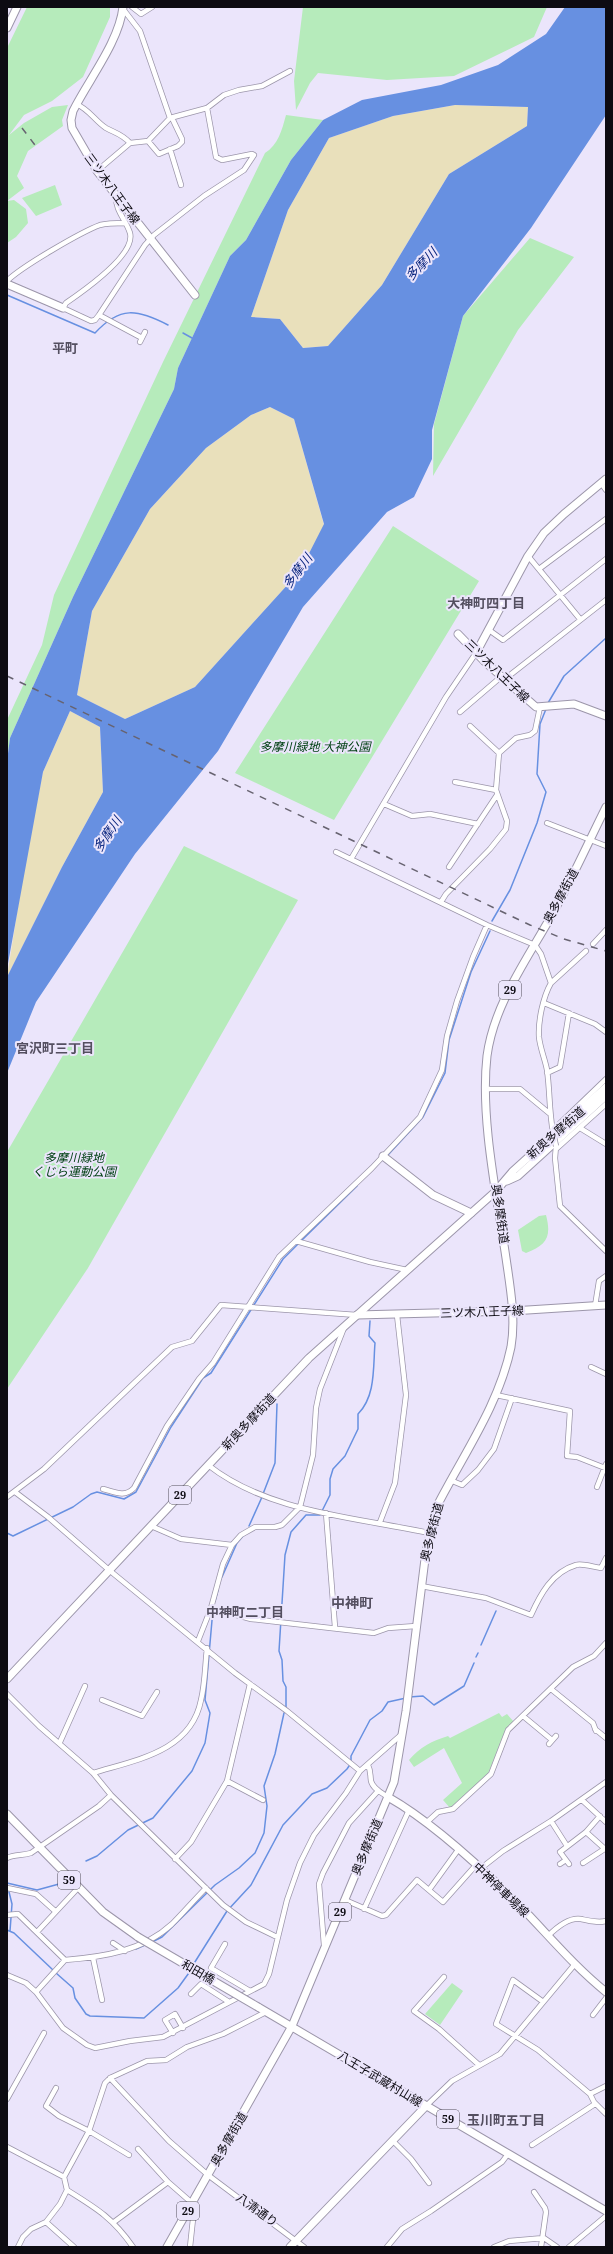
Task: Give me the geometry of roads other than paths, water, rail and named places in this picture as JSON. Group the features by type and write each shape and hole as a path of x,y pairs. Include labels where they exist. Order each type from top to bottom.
{"main road":[{"path":"7,28 17,7"},
{"name":"三ツ木八王子線","path":"123,8 118,26 104,55 76,104 71,120 72,128 96,171 195,295"},
{"path":"7,282 63,308"},
{"path":"476,653 528,556 544,533 603,481"},
{"name":"三ツ木八王子線","path":"458,634 476,653 534,706 544,707"},
{"path":"544,707 574,704 606,716"},
{"name":"奥多摩街道","path":"167,2247 292,2026 398,1772 429,1533 437,1506 496,1395 511,1345 512,1311 496,1191 485,1089 488,1056 494,1025 590,840 603,819 606,807"},
{"name":"新奥多摩街道","path":"7,1679 309,1358 471,1214 507,1181 513,1171 606,1087"},
{"name":"新奥多摩街道","path":"507,1181 518,1176 606,1096"},
{"path":"385,1158 433,1196 471,1214"},
{"name":"三ツ木八王子線","path":"357,1315 512,1311 606,1305"},
{"name":"中神停車場線","path":"388,1797 426,1823 478,1867 575,1964 606,1992"},
{"name":"59","path":"7,1814 78,1888"},
{"name":"和田橋","path":"78,1888 103,1912 138,1938 258,2007"},
{"name":"八王子武蔵村山線","path":"258,2007 606,2211"},
{"path":"290,2247 426,2106"}],"street":[{"path":"132,7 141,14 152,7"},
{"path":"123,8 140,30 171,118 182,142 159,154 148,140"},
{"path":"96,171 130,142 148,140 171,118 207,108 224,95 239,90 262,86 290,71"},
{"path":"76,104 86,109 107,128 120,133 130,142"},
{"path":"116,196 115,202 130,237 126,251 113,265 66,303 63,308 91,321 101,317 150,240 204,196 244,170 253,159 254,155 249,154 218,160 216,157 207,108"},
{"path":"170,149 181,185"},
{"path":"7,282 68,242 96,227 104,224 125,223"},
{"path":"101,317 141,340 145,332"},
{"path":"603,481 606,490"},
{"path":"539,569 606,519"},
{"path":"528,556 580,619"},
{"path":"489,630 503,640 606,559"},
{"path":"460,712 606,600"},
{"path":"352,859 446,697 476,653"},
{"path":"441,902 446,894 490,850 506,829 507,821 497,792 499,753 516,738 530,735 535,732 544,707"},
{"path":"470,726 499,753"},
{"path":"455,782 497,792"},
{"path":"449,867 478,824 497,792"},
{"path":"384,804 412,816 430,814 478,824"},
{"path":"547,823 606,846"},
{"path":"336,852 487,925 535,945 541,954 551,983"},
{"path":"103,1488 122,1494 129,1493 134,1488 167,1426 199,1378 213,1363 279,1257 385,1158 420,1117 442,1070 447,1036 457,1001 473,956 487,925"},
{"path":"593,944 606,930"},
{"path":"586,951 551,983 544,1003 539,1037 547,1073 549,1113 556,1147 555,1158 560,1206 606,1252"},
{"path":"544,1003 595,1024 606,1032"},
{"path":"547,1073 560,1067 569,1013"},
{"path":"553,1131 606,1078"},
{"path":"485,1089 520,1089 549,1113"},
{"path":"556,1147 580,1128 606,1104"},
{"path":"580,1128 606,1144"},
{"path":"296,1241 370,1262 407,1270"},
{"path":"595,1306 599,1281 606,1276"},
{"path":"7,1497 39,1474 82,1435 172,1347 192,1341 221,1305 357,1315"},
{"path":"380,1522 395,1483 406,1395 397,1315"},
{"path":"198,1641 213,1609 216,1585 232,1545 241,1535 255,1527 275,1527 282,1525 300,1507 313,1455 316,1408 320,1389 344,1326"},
{"path":"590,1367 606,1374"},
{"path":"496,1395 570,1411 567,1456 577,1457 605,1466 597,1487"},
{"path":"450,1480 462,1485 478,1470 494,1449 512,1398"},
{"path":"208,1465 231,1481 262,1495 300,1507 429,1533"},
{"path":"15,1492 53,1521 109,1570 250,1684 287,1710 360,1771"},
{"path":"323,1512 336,1627"},
{"path":"151,1526 162,1533 181,1539 232,1545"},
{"path":"421,1586 486,1598 531,1615 544,1588 564,1570 577,1565 600,1568 606,1558"},
{"path":"213,1609 251,1619 336,1627 374,1633 388,1628 416,1626"},
{"path":"426,1823 438,1812 448,1812 453,1809 491,1774 508,1730 578,1663 594,1656 606,1643"},
{"path":"93,1773 161,1751 180,1739 187,1731 201,1701 209,1650"},
{"path":"175,1859 191,1842 227,1781 250,1684"},
{"path":"60,1742 85,1686"},
{"path":"551,1689 592,1723 595,1730 606,1738"},
{"path":"102,1700 142,1716 157,1692"},
{"path":"7,1694 40,1726 60,1742 93,1773 111,1795 226,1908 246,1922 277,1937"},
{"path":"522,1716 552,1740"},
{"path":"7,1975 26,1983 36,1992 63,2028 87,2045 95,2048 130,2041 163,2037 183,2028 264,1984 269,1974 287,1900 300,1863 314,1835 346,1793 360,1771 403,1733"},
{"path":"368,1765 371,1770 371,1782 378,1791 388,1797"},
{"path":"227,1781 263,1800"},
{"path":"345,1900 382,1916 386,1915 417,1880 443,1902 478,1867 551,1821 606,1782"},
{"path":"325,1948 320,1884 323,1874 349,1823 378,1791"},
{"path":"7,1858 16,1854 22,1856 31,1853 99,1806 111,1795"},
{"path":"582,1800 606,1822"},
{"path":"364,1908 409,1810"},
{"path":"560,1864 567,1862 560,1852 586,1832 600,1816"},
{"path":"551,1821 567,1846"},
{"path":"583,1863 605,1848 586,1832"},
{"path":"429,1890 458,1850"},
{"path":"7,1888 36,1894 55,1911"},
{"path":"37,1932 78,1888"},
{"path":"36,1992 65,1960 93,1958 125,1951 153,1938 171,1924 208,1890"},
{"path":"7,1915 18,1914 65,1960"},
{"path":"548,1936 570,1921 580,1919 587,1922 606,1921"},
{"path":"113,1943 125,1951"},
{"path":"225,1944 211,1968 250,1991"},
{"path":"93,1958 102,2000"},
{"path":"426,2106 452,2081 479,2065 494,2059 575,1964"},
{"path":"444,1977 414,2012 439,2029 479,2065"},
{"path":"542,2001 513,1980 496,2024 538,2050 590,2094 595,2104 606,2114"},
{"path":"191,1994 202,1984 229,2002"},
{"path":"593,2015 606,1998"},
{"path":"18,2247 23,2237 31,2229 46,2222 60,2204 67,2190 64,2177 88,2131 105,2083 110,2078 147,2062 166,2060 187,2048 223,2034 266,2012"},
{"path":"173,2033 165,2020 175,2014 183,2028"},
{"path":"7,2099 9,2092 44,2033"},
{"name":"八清通り","path":"110,2078 169,2141 208,2175 297,2240 304,2247"},
{"path":"590,2094 606,2086"},
{"path":"56,2088 46,2106 58,2116 88,2131 129,2155"},
{"path":"532,2145 595,2104"},
{"path":"393,2141 411,2159 429,2183"},
{"path":"7,2147 64,2177"},
{"path":"138,2149 168,2182 192,2203 194,2219 190,2247"},
{"path":"387,2247 402,2229 502,2162 508,2154"},
{"path":"114,2222 168,2182"},
{"path":"67,2190 98,2209 114,2222 133,2247"},
{"path":"534,2192 545,2208 547,2220 544,2238 541,2241 541,2247"},
{"path":"569,2247 576,2245 606,2216"},
{"path":"46,2222 74,2247"},
{"path":"494,2247 509,2241 544,2238 557,2247"}],"water":[{"name":"多摩川","path":"565,7 606,7 606,115 531,228 463,316 432,430 432,459 414,497 387,512 303,607 218,751 135,854 36,1002 7,1073 7,977 62,867 103,792 100,727 70,711 43,772 7,969 7,761 10,738 73,597 174,389 178,368 230,256 246,240 291,160 323,120 362,100 441,85 498,65 546,34","holes":["455,105 528,107 527,126 449,174 382,285 328,346 303,348 280,319 251,317 288,210 329,138 393,116","270,407 294,419 324,524 300,571 195,687 125,719 77,695 92,611 150,509 206,448 251,415"]}],"waterway":[{"path":"7,295 95,333 113,318 121,314 129,313 138,313 168,325"},
{"path":"183,333 192,338"},
{"path":"548,703 564,676 606,638"},
{"path":"492,921 510,890 537,823 546,792 537,774 540,724 546,709"},
{"path":"387,1156 423,1117 445,1073 449,1040 471,972 490,931"},
{"path":"301,1241 357,1186"},
{"path":"7,1533 13,1536 73,1507 91,1494 97,1492 124,1499 136,1492 171,1427 203,1378 211,1373 283,1259 299,1243"},
{"path":"322,1511 330,1495 330,1479 333,1469 345,1456 358,1429 358,1414 364,1407 371,1390 375,1343 369,1336 370,1321"},
{"path":"263,1494 275,1463 277,1404"},
{"path":"249,1526 262,1497"},
{"path":"286,1707 286,1687 283,1681 282,1660 279,1651 285,1555 291,1532 306,1515 320,1515"},
{"path":"222,1577 237,1543 243,1536"},
{"path":"215,1601 218,1590"},
{"path":"86,1861 97,1856 128,1830 153,1818 192,1771 205,1743 210,1713 205,1700 213,1609"},
{"path":"481,1645 496,1611"},
{"path":"476,1657 478,1653"},
{"path":"409,1697 423,1696 434,1705 464,1686 474,1663"},
{"path":"193,1965 227,1911 251,1885 283,1825 312,1794 327,1788 347,1769 351,1763 351,1756 370,1720 382,1711 388,1702 406,1698"},
{"path":"152,1942 162,1937 215,1885 239,1868 255,1853 264,1833 267,1806 264,1786 275,1754 284,1713"},
{"path":"7,1883 37,1890 59,1884"},
{"path":"9,1892 12,1904 10,1931"},
{"path":"7,1930 14,1933 53,1970"},
{"path":"136,1949 147,1944"},
{"path":"56,1973 73,1988 75,1998 86,2014 90,2016 144,2018 178,1988 191,1970"}],"railway":[{"path":"22,128 38,149"},
{"path":"7,676 530,925 564,939 606,951"}],"district":[{"name":"平町","path":"65,348"},
{"name":"大神町四丁目","path":"486,603"},
{"name":"宮沢町三丁目","path":"55,1048"},
{"name":"中神町","path":"352,1603"},
{"name":"中神町二丁目","path":"245,1612"},
{"name":"玉川町五丁目","path":"506,2120"}],"park label":[{"name":"多摩川緑地 大神公園","path":"315,747"},
{"name":"多摩川緑地 くじら運動公園","path":"74,1165"}]}
